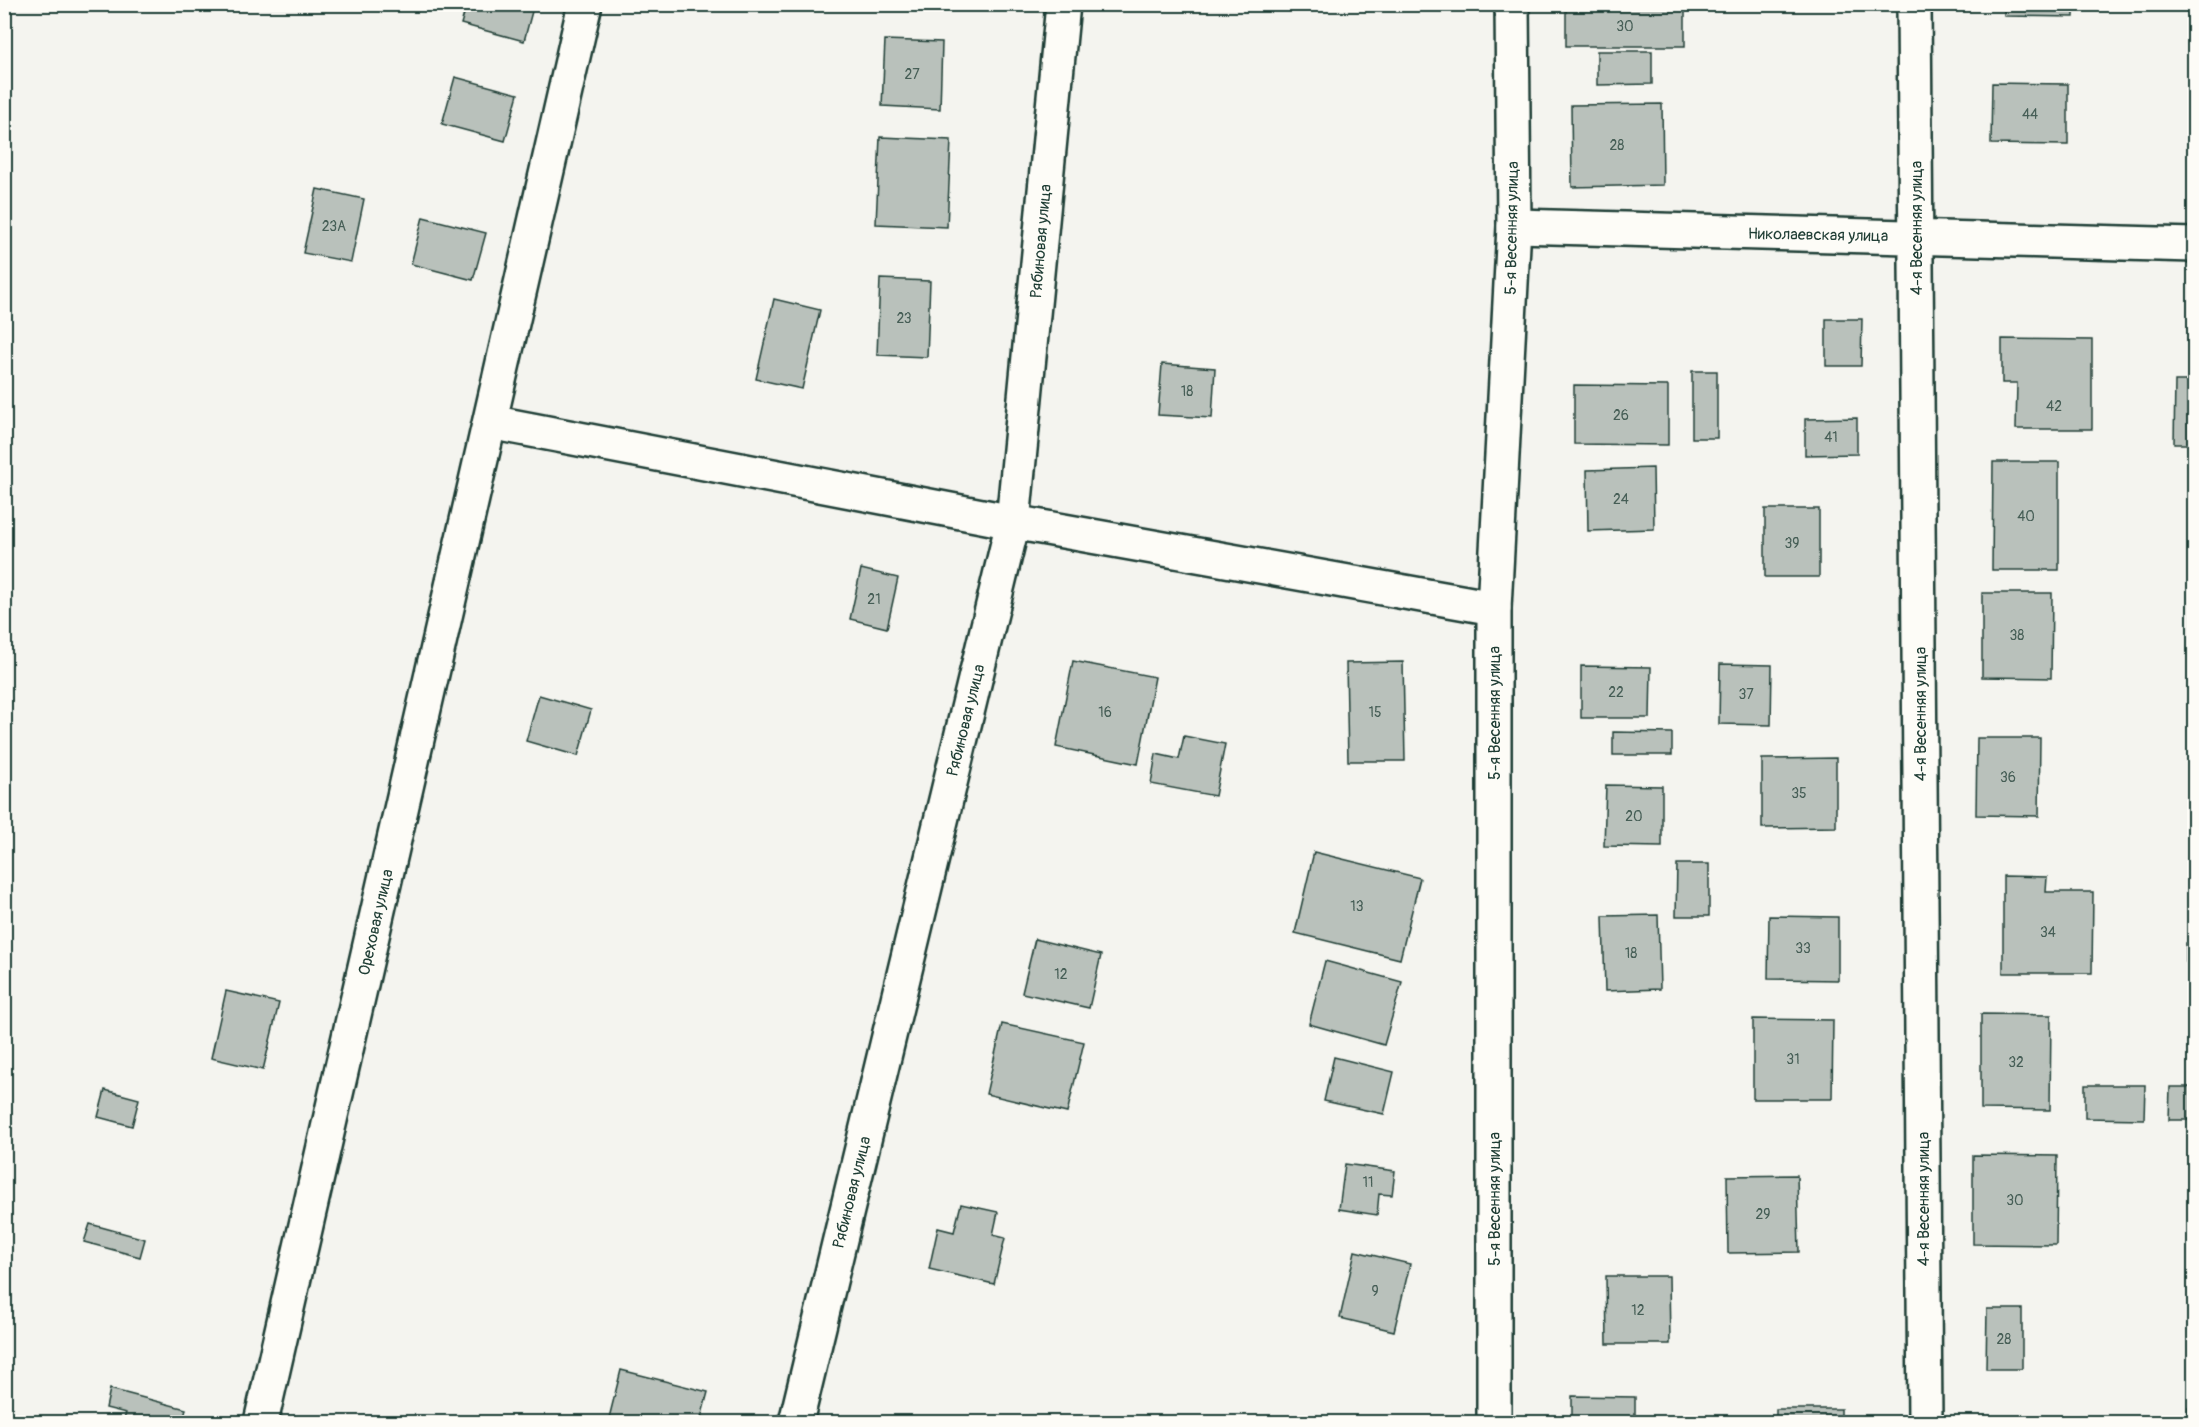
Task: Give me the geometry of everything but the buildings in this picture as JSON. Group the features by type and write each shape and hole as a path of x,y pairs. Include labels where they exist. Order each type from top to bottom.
{"street":[{"name":"Ореховая улица","path":"261,1422 585,4"},
{"name":"Рябиновая улица","path":"795,1422 1013,522 1063,4"},
{"name":"5-я Весенняя улица","path":"1494,1422 1494,608 1514,226 1512,4"},
{"name":"4-я Весенняя улица","path":"1914,4 1925,1422"},
{"name":"Николаевская улица","path":"1514,226 2194,244"},
{"path":"489,422 1013,522 1494,608"}]}
